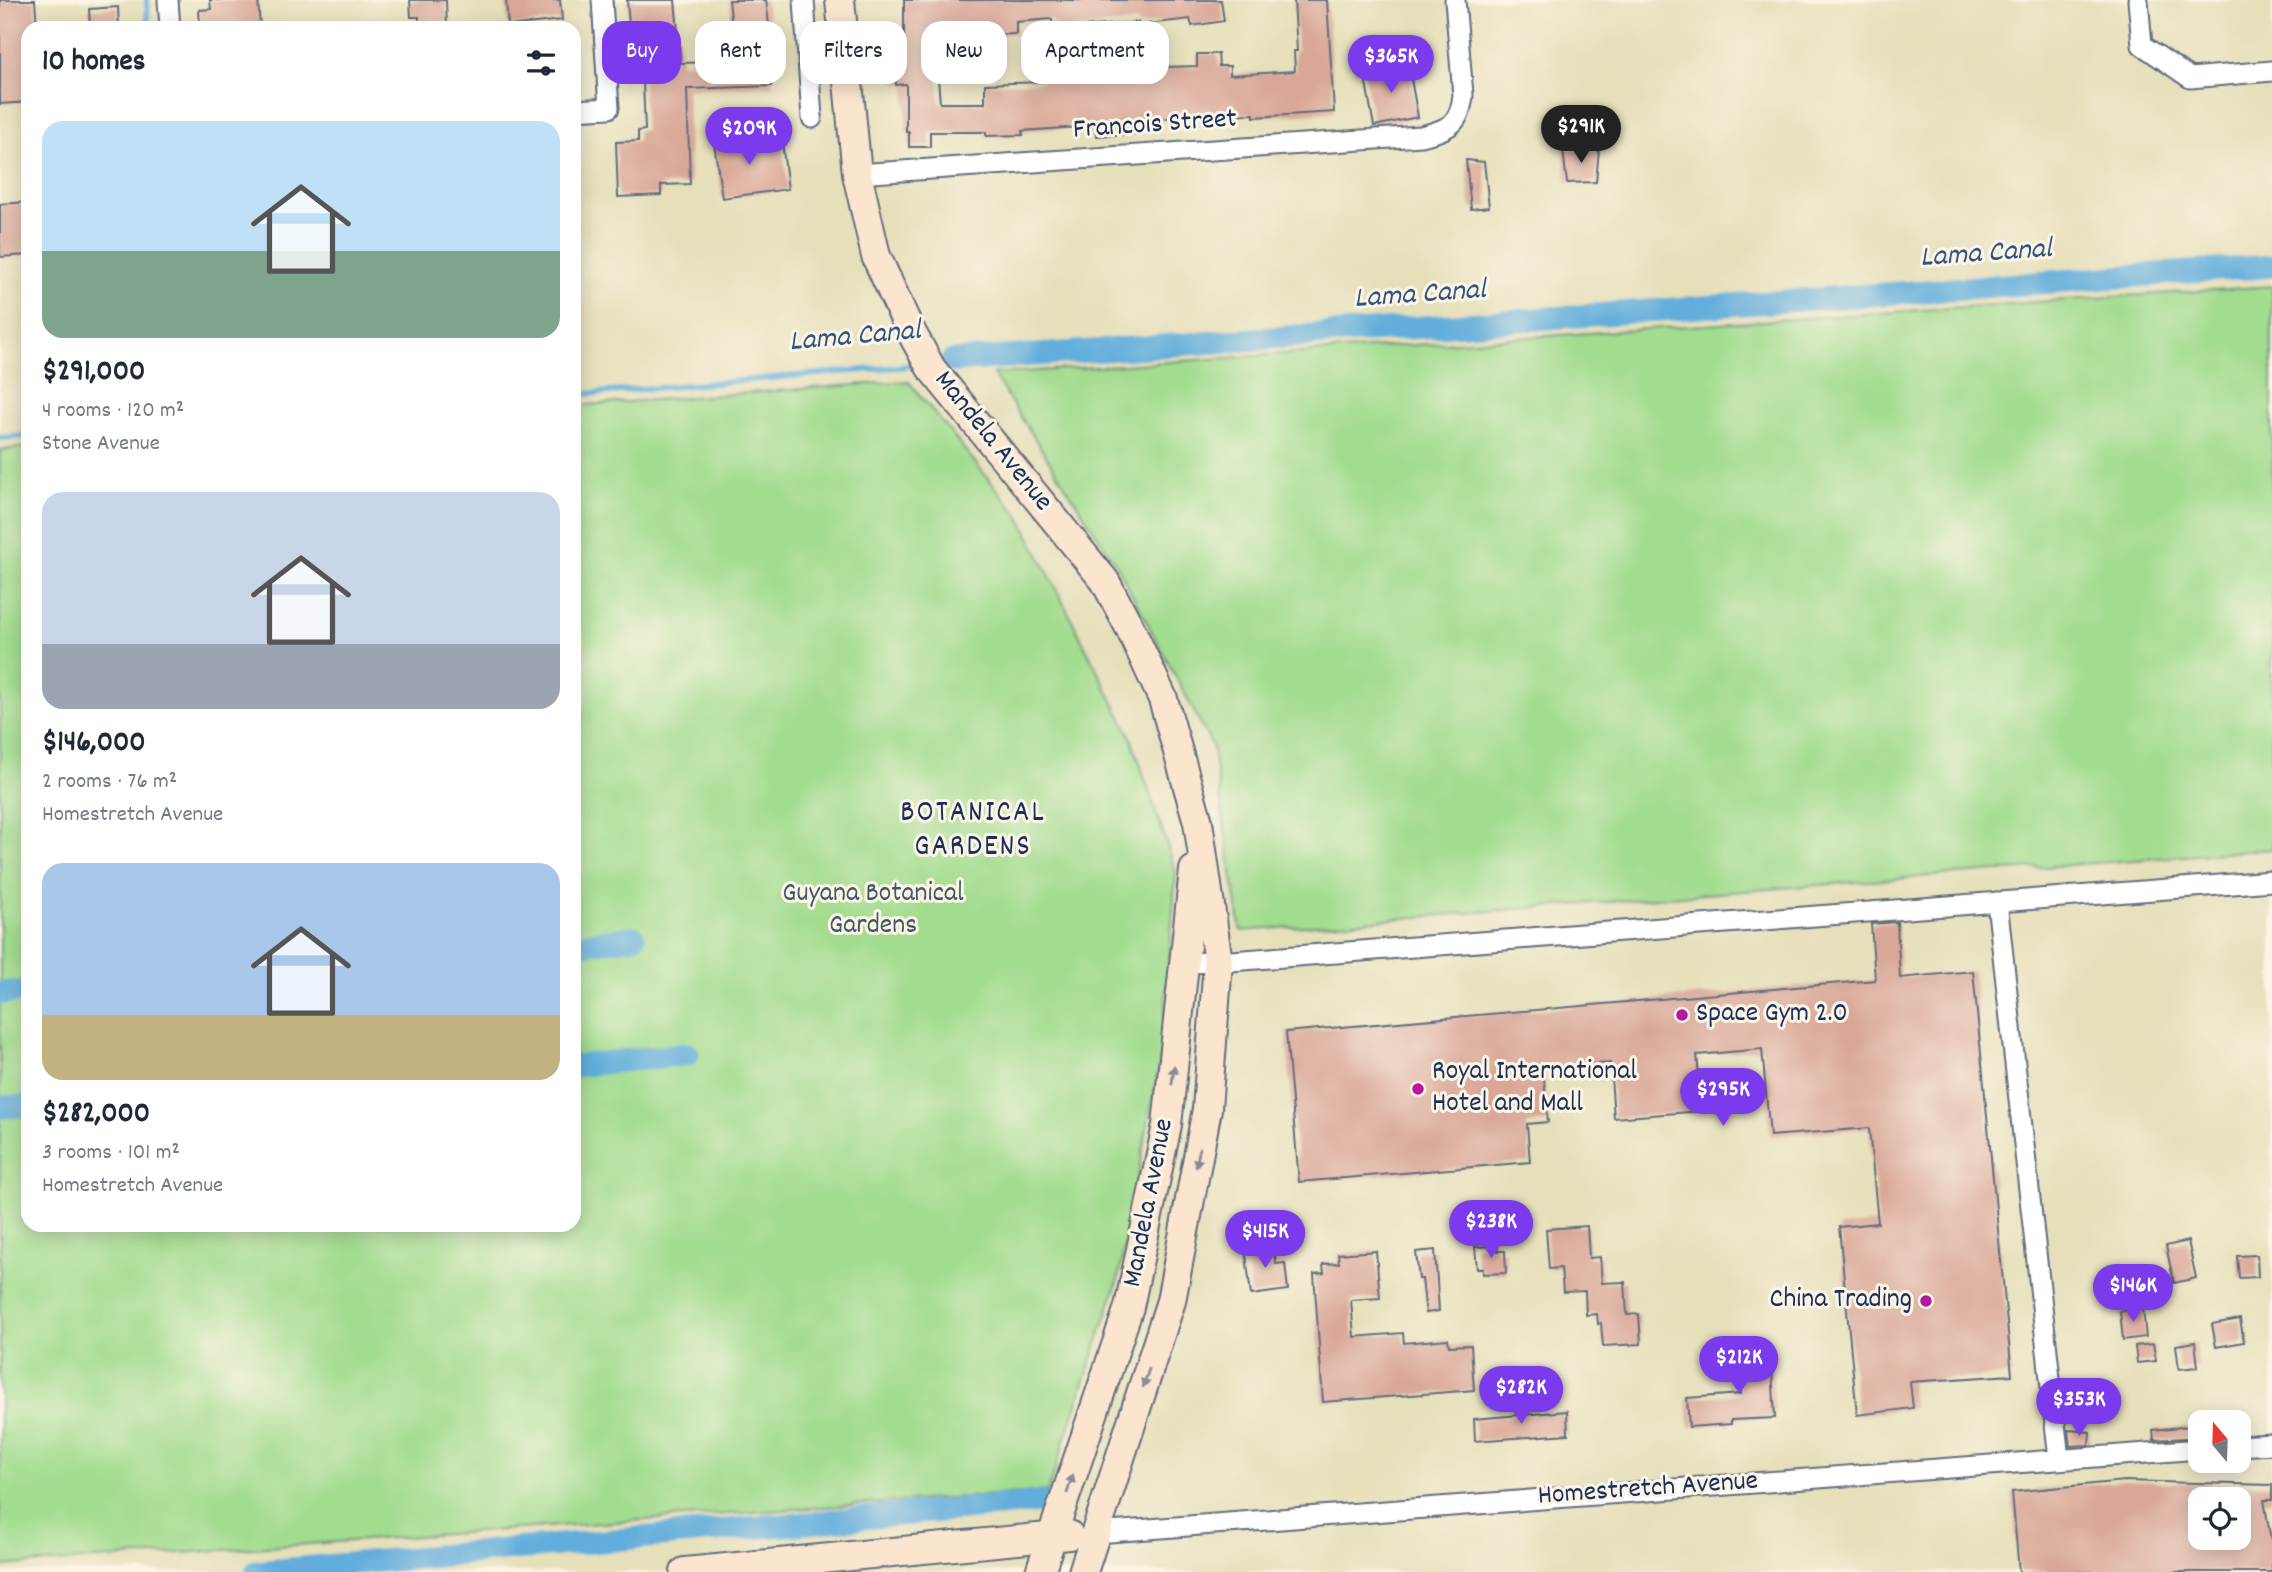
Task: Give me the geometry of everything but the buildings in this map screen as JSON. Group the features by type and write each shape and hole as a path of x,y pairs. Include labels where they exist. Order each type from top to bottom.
{"main road":[{"name":"Mandela Avenue","path":"840,0 857,174 872,245 926,360 954,399 1105,581 1163,699 1198,821 1218,962 1207,1109 1171,1301 1083,1572"},
{"name":"Mandela Avenue","path":"1040,1572 1129,1307 1167,1125 1186,963 1198,821"},
{"path":"685,1572 1096,1533"}],"street":[{"path":"168,0 170,21"},
{"path":"581,110 609,108 602,0"},
{"path":"804,0 812,118"},
{"name":"Francois Street","path":"857,174 1421,136 1439,131 1454,124 1461,110 1463,95 1455,0"},
{"path":"2138,0 2142,45 2190,78 2272,71"},
{"path":"1186,963 2272,881"},
{"path":"1997,902 2059,1459"},
{"path":"2251,1445 2272,1444"},
{"name":"Homestretch Avenue","path":"1096,1533 2188,1450"}],"green space":[{"path":"2272,286 2272,849 1241,931 1212,745 1117,566 993,374"},
{"name":"Guyana Botanical Gardens","path":"908,381 1020,517 1131,737 1176,872 1162,1050 1118,1280 1048,1491 0,1566 0,450 21,448 21,1232 581,1232 581,405"}],"waterway":[{"path":"147,0 148,21"},
{"name":"Lama Canal","path":"952,361 2272,266"},
{"name":"Lama Canal","path":"938,363 952,361"},
{"name":"Lama Canal","path":"581,394 921,365"},
{"name":"Lama Canal","path":"0,438 21,436"},
{"path":"581,944 634,937"},
{"path":"0,993 21,992"},
{"path":"581,1065 688,1054"},
{"path":"0,1107 21,1106"},
{"path":"256,1572 1042,1502"}],"place":[{"name":"Space Gym 2.0","path":"1682,1015"},
{"name":"Royal International Hotel and Mall","path":"1418,1089"},
{"name":"China Trading","path":"1926,1301"}],"district":[{"name":"BOTANICAL GARDENS","path":"973,831"}]}
